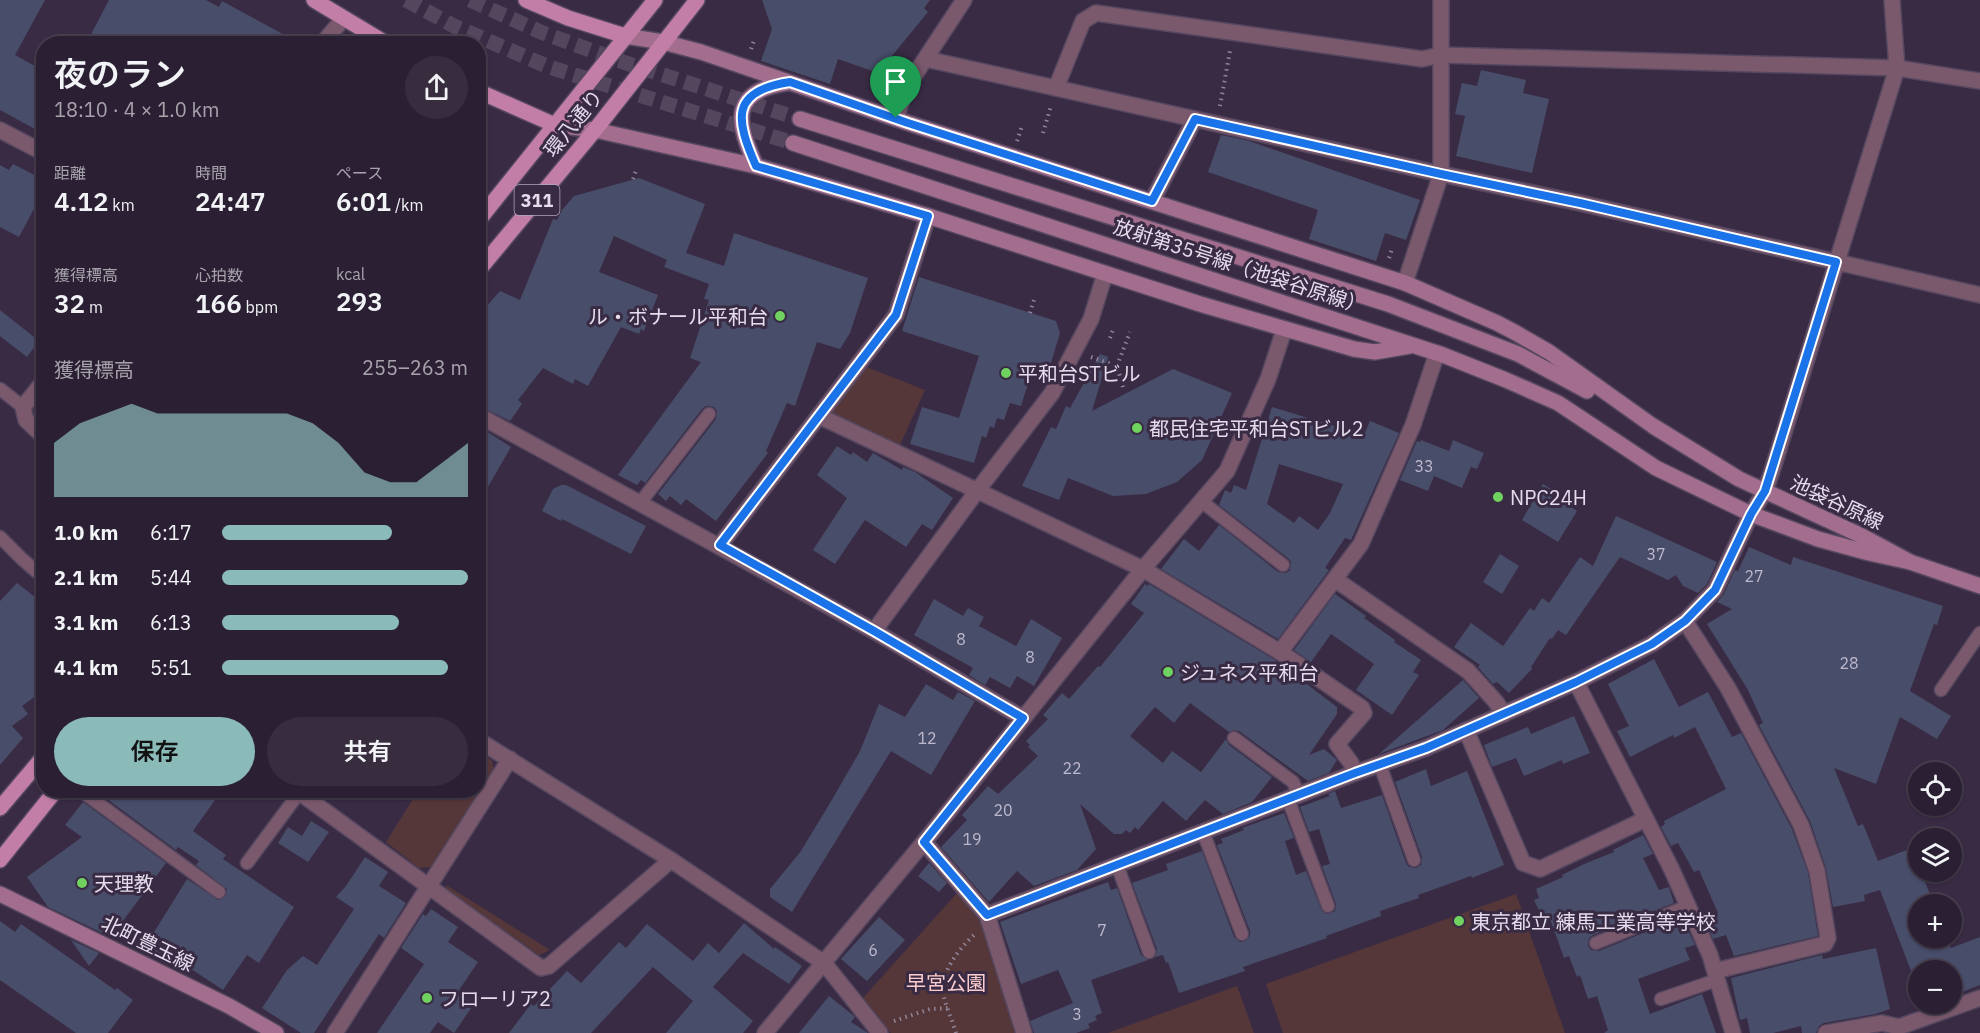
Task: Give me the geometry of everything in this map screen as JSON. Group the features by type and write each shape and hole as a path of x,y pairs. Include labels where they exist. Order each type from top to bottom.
{"main road":[{"path":"314,0 373,36"},
{"path":"526,0 568,18 625,36 663,42 701,52 896,118 1405,283 1524,337 1549,352 1653,426"},
{"name":"環八通り","path":"486,210 655,0"},
{"name":"環八通り","path":"486,261 595,130 697,0"},
{"path":"756,166 744,138 740,118 743,105 751,96 769,86 790,82"},
{"path":"486,95 555,125 595,130 756,166 928,216 1284,330 1354,350 1375,352 1398,346 1416,345"},
{"name":"放射第35号線（池袋谷原線）","path":"800,120 1388,304 1518,354 1653,426"},
{"name":"放射第35号線（池袋谷原線）","path":"793,143 1416,345 1558,403 1656,468"},
{"name":"池袋谷原線","path":"1653,426 1739,479 1851,531 1910,562"},
{"name":"池袋谷原線","path":"1656,468 1751,514 1818,539 1869,554 1910,562 1980,586"},
{"path":"0,808 36,765"},
{"path":"0,860 50,798"},
{"name":"北町豊玉線","path":"0,894 221,1002 276,1033"}],"street":[{"path":"1405,283 1441,174 1441,0"},
{"path":"989,920 1117,865 1426,748 1576,682 1652,644 1685,621 1715,590 1751,514 1765,491 1897,68 1892,0"},
{"path":"896,118 906,88 926,59 959,2"},
{"path":"1056,88 1083,21 1096,13 1422,59 1441,55 1897,68 1980,81"},
{"path":"329,36 343,19"},
{"path":"926,59 1580,203 1980,295"},
{"path":"1152,201 1195,119"},
{"path":"0,130 36,149"},
{"path":"720,545 896,315 928,216"},
{"path":"874,631 1052,393 1090,319 1106,273"},
{"path":"765,1033 924,842 1143,569 1227,471 1268,379 1284,330"},
{"path":"1280,652 1361,544 1413,425 1437,353"},
{"path":"36,391 23,407 26,420 36,429"},
{"path":"819,416 1143,569 1280,652 1364,710 1364,713 1336,744 1351,763 1355,773"},
{"path":"486,419 720,545 1023,718"},
{"path":"1336,580 1468,672 1504,714"},
{"path":"1685,621 1728,688 1802,825 1818,871 1828,938 1824,944 1716,975"},
{"path":"1576,682 1671,868 1710,955 1733,1033"},
{"path":"1466,730 1523,863 1540,869 1646,819"},
{"path":"486,745 671,860 824,963 879,1032"},
{"path":"486,796 510,759"},
{"path":"309,798 541,968 549,966 671,860"},
{"path":"335,1033 485,798"},
{"path":"924,842 989,920 1024,1033"},
{"path":"1826,1033 1882,1023 1900,1030 1980,998"}],"lane":[{"path":"0,389 23,407"},
{"path":"640,502 709,414"},
{"path":"1201,501 1283,565"},
{"path":"0,537 36,571"},
{"path":"1941,690 1980,633"},
{"path":"1234,738 1293,782 1293,797 1328,906"},
{"path":"1380,765 1414,860"},
{"path":"91,798 219,892"},
{"path":"247,863 294,798"},
{"path":"1203,832 1242,934"},
{"path":"1117,865 1149,952"},
{"path":"1596,943 1688,906"},
{"path":"1661,999 1716,975"}],"path":[{"path":"1217,124 1233,33"},
{"path":"1043,133 1056,88"},
{"path":"1022,126 1017,141 1024,143"},
{"path":"633,179 636,171"},
{"path":"1030,313 1034,300"},
{"path":"1110,338 1114,327"},
{"path":"1123,387 1117,366 1130,332"},
{"path":"1088,355 1117,366"},
{"path":"956,1033 943,992 949,966 967,941 989,920"},
{"path":"879,1032 895,1020 908,1015 930,1009 949,1008"}],"green space":[{"path":"864,366 925,390 899,447 831,416 830,409"},
{"path":"486,756 492,761 494,770 486,782"},
{"path":"414,798 476,798 431,867 419,868 386,842"},
{"path":"446,885 550,950 539,955 447,890"},
{"name":"早宮公園","path":"957,893 979,919 1016,1033 891,1033 863,998"},
{"name":"東京都立 練馬工業高等学校","path":"1516,894 1565,1033 1283,1033 1266,984"},
{"path":"1237,986 1254,1033 1108,1033"}],"building":[{"path":"0,0 45,0 15,55 36,67 36,130 0,110"},
{"path":"109,0 206,0 219,7 222,1 286,36 90,36"},
{"path":"762,0 930,0 924,8 928,12 878,73 838,59 830,84 761,61 772,29"},
{"path":"1481,70 1526,80 1523,93 1549,99 1532,173 1456,156 1465,116 1455,114 1462,83 1477,86"},
{"path":"1221,135 1249,141 1420,200 1406,240 1385,233 1376,261 1309,239 1318,210 1208,172"},
{"path":"13,164 36,176 36,205 19,237 0,227 0,165 9,170"},
{"path":"639,178 705,204 686,253 724,266 734,233 868,278 850,333 840,349 817,342 795,406 787,403 766,451 768,453 716,521 686,499 681,505 670,496 666,501 658,494 716,419 717,411 714,407 706,406 702,409 645,483 641,480 637,485 618,475 701,362 690,358 709,300 704,299 709,284 664,267 667,260 614,236 599,272 658,295 644,331 641,329 639,334 621,327 588,386 575,379 573,384 543,368 518,400 522,404 510,421 486,409 486,307 500,291 520,300 553,219 557,220 574,196"},
{"name":"平和台STビル","path":"919,277 1056,321 1060,333 1047,376 1032,371 1021,406 1010,403 1004,420 997,418 994,428 990,426 986,438 982,436 974,463 910,444 922,407 959,418 979,356 902,331"},
{"path":"0,310 36,339 36,345 27,357 0,336"},
{"name":"都民住宅平和台STビル2","path":"1100,354 1108,357 1092,411 1173,369 1232,393 1202,460 1177,482 1146,494 1113,496 1068,478 1059,500 1022,486 1051,427 1056,429 1066,406 1070,408"},
{"path":"1272,407 1364,435 1370,421 1399,433 1351,540 1345,538 1325,568 1329,570 1278,639 1161,569 1184,539 1199,551 1219,525 1278,572 1286,573 1290,570 1291,562 1288,558 1219,505 1225,490 1231,493 1234,485 1246,490","holes":["1279,464 1343,484 1330,513 1318,530 1299,516 1294,523 1267,504"]},
{"path":"486,431 511,447 486,490"},
{"path":"1421,440 1449,451 1453,440 1484,453 1477,469 1471,467 1462,488 1434,476 1428,491 1400,480 1417,441"},
{"path":"837,446 851,455 853,452 867,462 873,453 902,470 903,467 915,472 953,498 932,530 922,524 906,547 865,520 835,564 813,550 847,498 817,475"},
{"path":"1543,484 1573,502 1571,507 1577,511 1558,542 1522,520"},
{"path":"566,485 646,526 631,554 542,511 553,489"},
{"path":"1616,516 1717,562 1707,584 1698,593 1683,586 1676,575 1668,580 1620,557 1566,635 1558,630 1552,639 1550,638 1531,667 1532,669 1509,693 1497,682 1493,684 1478,667 1480,665 1454,647 1471,623 1503,646 1530,608 1534,611 1542,598 1549,603 1580,557 1593,566"},
{"path":"1749,547 1791,565 1793,557 1943,606 1937,625 1934,624 1910,691 1951,716 1937,739 1900,717 1876,784 1834,768 1858,826 1863,824 1878,861 1908,850 1908,882 1925,882 1930,894 1908,894 1908,948 1962,948 1962,944 1980,937 1980,985 1962,992 1962,960 1908,960 1908,963 1880,890 1864,895 1865,901 1833,907 1826,868 1810,821 1759,725 1763,723 1748,690 1707,624 1732,609 1717,602 1724,594 1735,570 1738,571"},
{"path":"1500,554 1519,566 1502,594 1483,582"},
{"path":"17,583 36,598 36,696 22,706 28,714 12,726 23,738 0,765 0,601"},
{"path":"1145,584 1147,586 1149,584 1275,660 1337,707 1337,714 1309,755 1324,749 1337,760 1329,773 1308,781 1239,731 1229,732 1190,703 1174,723 1155,707 1130,736 1163,763 1172,751 1201,772 1226,739 1229,745 1272,777 1252,802 1223,814 1205,800 1186,821 1163,801 1138,830 1135,827 1130,833 1126,830 1122,834 1114,834 1080,804 1096,849 1077,870 1034,886 1017,871 989,902 941,847 967,820 962,815 988,786 998,794 1038,756 1028,747 1030,745 1026,741 1048,719 1043,715 1062,693 1069,699 1098,666 1100,667 1144,613 1131,604"},
{"path":"1335,594 1366,616 1364,618 1395,640 1394,642 1421,660 1413,672 1419,675 1392,715 1356,690 1374,664 1331,634 1311,662 1294,650"},
{"path":"934,599 963,616 968,608 984,617 979,626 1016,646 1031,619 1062,638 1034,686 1017,676 1010,688 990,677 985,685 969,675 973,668 914,635"},
{"path":"1654,659 1679,707 1708,692 1732,737 1741,733 1792,829 1808,873 1818,936 1734,956 1726,935 1713,939 1704,918 1718,913 1699,870 1694,872 1678,843 1671,846 1661,827 1665,824 1664,821 1726,789 1695,727 1674,738 1673,735 1630,757 1617,731 1629,726 1608,684"},
{"path":"1463,680 1479,698 1443,730 1379,754"},
{"path":"926,684 953,700 958,692 975,701 931,775 891,751 792,912 770,897 770,889 801,851 833,798 860,751 879,704 905,717"},
{"path":"1574,716 1590,753 1563,764 1562,760 1524,776 1516,758 1492,767 1484,745 1528,727 1531,734"},
{"path":"1426,769 1431,786 1467,771 1504,865 1418,895 1419,898 1380,911 1381,916 1326,936 1327,938 1243,967 1245,971 1179,993 1168,962 1166,963 1163,955 1155,957 1157,949 1132,883 1168,870 1166,864 1202,851 1234,937 1240,942 1245,941 1250,936 1250,931 1217,845 1223,843 1221,839 1244,830 1242,828 1284,813 1294,838 1285,841 1296,875 1306,871 1321,909 1326,914 1331,913 1335,911 1336,904 1322,866 1330,864 1319,829 1309,832 1300,807 1330,796 1328,794 1335,791 1341,808 1382,795 1406,863 1409,867 1416,868 1421,865 1422,857 1395,782"},
{"path":"106,798 216,798 193,831 226,855 223,859 294,907 259,963 247,955 223,990 173,957 168,965 143,950 187,879 218,900 225,897 227,889 196,865 199,861 178,847 176,850"},
{"path":"83,802 166,863 111,937 48,907 27,877 82,837 65,825"},
{"path":"311,821 329,832 308,862 278,843 288,827 302,836"},
{"path":"1643,835 1653,854 1643,858 1659,890 1669,887 1674,903 1593,935 1589,938 1588,946 1591,950 1599,951 1680,918 1695,945 1685,948 1690,960 1638,979 1650,1014 1702,994 1716,1033 1604,1033 1608,1030 1597,996 1588,999 1580,975 1577,977 1569,956 1564,958 1549,916 1543,919 1534,900 1539,898 1536,889 1563,877 1562,875 1584,864 1614,852 1613,850"},
{"path":"365,857 388,872 379,886 406,903 384,938 379,934 314,1033 301,1033 262,1008 287,970 303,956 317,965 354,909 336,897"},
{"path":"929,863 947,883 939,892 918,876"},
{"path":"1108,882 1111,890 1117,888 1141,955 1148,960 1091,980 1102,1013 1095,1016 1097,1020 1088,1024 1090,1028 1076,1033 1034,1033 1030,1021 1073,1003 1058,970 1021,984 1000,922"},
{"name":"フローリア2","path":"431,909 458,927 448,942 478,962 457,993 474,1004 454,1033 438,1022 430,1033 377,1033 424,964 401,948 423,914 426,916"},
{"path":"879,917 905,940 867,981 841,959"},
{"path":"0,921 15,932 21,924 115,990 117,988 133,1000 108,1033 76,1033 0,980"},
{"path":"744,923 774,949 775,947 802,966 789,984 743,953 713,987 753,1021 743,1033 666,1033 693,1001 653,967 591,1033 509,1033 531,1004 534,1006 567,971 581,983 619,942 626,948 647,924 693,961 708,943 719,953"},
{"path":"71,940 99,953 89,966"},
{"path":"1876,948 1890,1009 1824,1023 1819,1026 1816,1033 1802,1033 1801,1026 1773,1033 1750,1033 1747,1018 1740,1020 1731,978 1822,955 1823,959"},
{"path":"829,996 855,1017 851,1022 868,1033 799,1033"}],"tunnel":[{"path":"406,0 477,36"},
{"path":"470,0 543,33 626,63 800,119"},
{"path":"486,40 549,67 793,143"}],"place":[{"name":"ル・ボナール平和台","path":"780,316"},
{"name":"平和台STビル","path":"1006,373"},
{"name":"都民住宅平和台STビル2","path":"1137,428"},
{"name":"NPC24H","path":"1498,497"},
{"name":"ジュネス平和台","path":"1168,672"},
{"name":"天理教","path":"82,883"},
{"name":"東京都立 練馬工業高等学校","path":"1459,921"},
{"name":"フローリア2","path":"427,998"}],"route":[{"path":"790,82 896,118 1152,201 1195,119 1580,203 1836,262 1765,491 1751,514 1715,590 1685,621 1652,644 1576,682 1426,748 1355,773 987,915 924,842 1023,718 720,545 896,315 928,216 756,166 744,138 740,118 743,105 751,96 769,86 790,82"}]}
